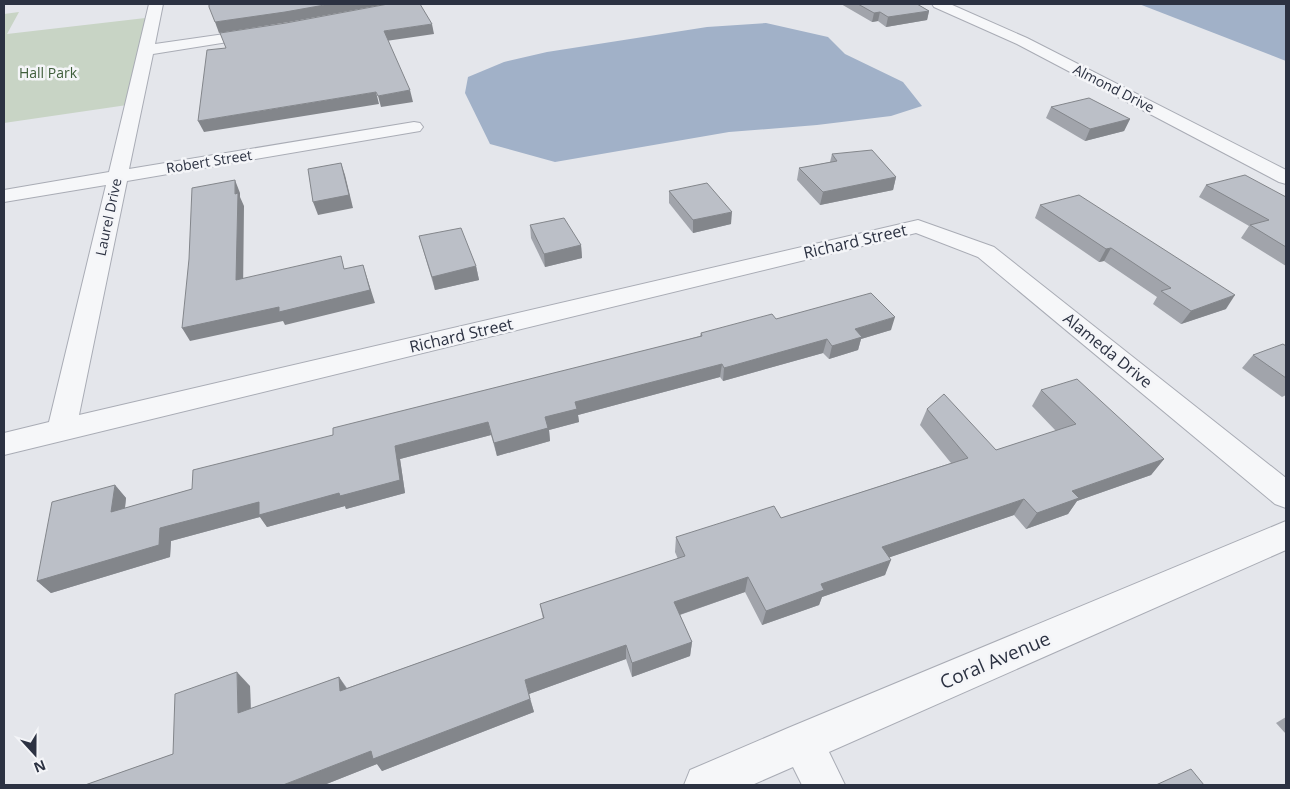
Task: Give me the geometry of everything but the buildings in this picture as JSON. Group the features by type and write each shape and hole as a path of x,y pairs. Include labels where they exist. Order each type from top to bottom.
{"street":[{"name":"Laurel Drive","path":"62,430 156,4"},
{"name":"Almond Drive","path":"939,4 1022,40 1286,178"},
{"path":"146,50 270,31"},
{"name":"Robert Street","path":"4,196 414,127"},
{"name":"Richard Street","path":"4,444 918,226"},
{"name":"Alameda Drive","path":"918,226 986,252 1286,495"},
{"name":"Coral Avenue","path":"705,785 1286,535"},
{"path":"802,742 824,785"}],"green space":[{"name":"Hall Park","path":"19,12 7,34 154,17 134,104 4,123 4,14"}],"water":[{"path":"1139,4 1286,4 1286,61"},
{"path":"766,23 828,37 845,54 903,82 922,106 891,116 817,125 729,132 555,162 490,144 465,93 468,77 504,62 547,52 707,27"}]}
